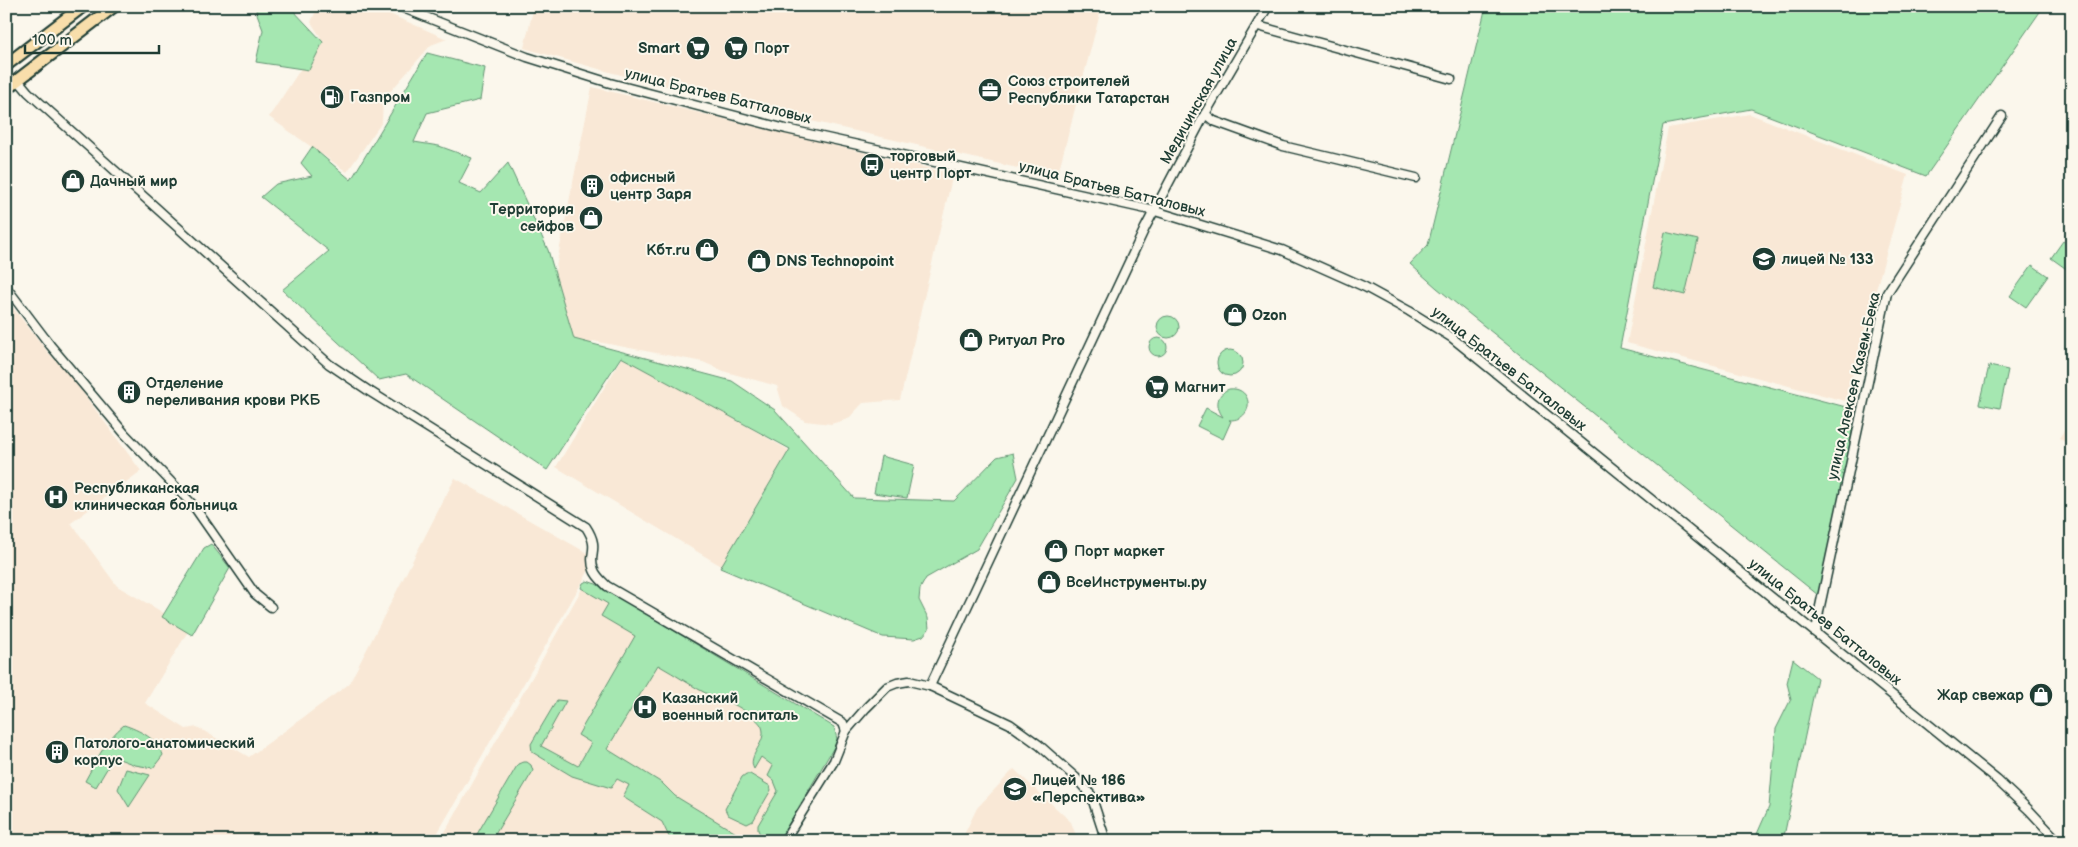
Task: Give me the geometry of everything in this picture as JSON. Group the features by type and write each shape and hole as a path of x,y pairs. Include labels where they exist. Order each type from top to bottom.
{"main road":[{"path":"6,64 83,6"},
{"path":"6,88 114,6"}],"street":[{"name":"улица Братьев Батталовых","path":"398,6 527,58 610,83 786,129 1155,211 1282,250 1365,287 1409,311 1451,338 1997,780 2058,841"},
{"name":"Медицинская улица","path":"930,686 1145,228 1205,114 1268,6"},
{"path":"1258,26 1451,79"},
{"path":"18,80 28,92 329,364 586,527 592,536 595,547 592,559 594,571 607,586 843,723 846,731"},
{"path":"1205,114 1214,121 1283,146 1416,178"},
{"name":"улица Алексея Казем-Бека","path":"1816,633 1819,611 1887,293 2002,116"},
{"path":"6,287 50,344 125,434 193,505 255,594 271,608"},
{"path":"784,841 834,760 846,731 887,687 908,681 930,686 1010,724 1039,745 1075,777 1091,795 1106,841"}],"shaded area":[{"path":"318,6 371,6 447,39 431,45 383,100 382,122 347,172 269,117 321,38 311,22"},
{"path":"534,6 1102,6 1057,177 785,115 613,73 524,48"},
{"path":"592,87 953,174 900,400 863,403 848,419 831,424 805,421 783,406 777,386 726,372 703,362 593,341 585,350 542,337"},
{"name":"лицей № 133","path":"1750,114 1908,175 1845,401 1627,343 1668,128"},
{"path":"6,299 50,355 54,359 57,358 141,471 71,523 117,586 190,628 145,703 186,729 197,727 249,757 349,684 455,478 596,558 433,841 6,841"},
{"path":"624,355 792,452 723,567 556,467"},
{"path":"2072,419 2072,447 2059,438"},
{"name":"Казанский военный госпиталь","path":"584,585 813,740 754,841 440,841"},
{"name":"Лицей № 186 «Перспектива»","path":"1014,769 1071,822 1078,841 961,841 977,808"}],"green space":[{"path":"258,6 286,6 292,9 323,42 309,70 256,62 263,30 256,11"},
{"path":"1486,6 2044,6 1926,176 1751,109 1663,125 1620,348 1846,407 1853,426 1827,566 1818,595 1437,288 1410,264 1428,245"},
{"path":"427,53 485,68 480,100 427,113 414,142 439,146 472,158 459,183 481,193 508,163 548,250 574,339 732,381 775,410 854,498 954,501 997,457 1013,453 1018,478 977,549 926,578 920,589 919,600 928,618 929,629 923,636 914,639 883,637 720,568 790,449 621,357 547,470 406,374 379,380 282,290 329,251 261,197 276,184 312,176 301,163 312,147 351,180"},
{"path":"1665,232 1698,240 1685,295 1653,287"},
{"path":"2063,241 2072,247 2072,273 2051,258"},
{"path":"2032,265 2048,276 2026,307 2010,296"},
{"path":"1168,316 1176,319 1179,327 1176,335 1168,338 1160,335 1157,327 1160,319"},
{"path":"1154,338 1162,338 1167,343 1165,354 1154,356 1149,351 1149,343"},
{"path":"1230,350 1239,354 1243,363 1239,372 1230,376 1221,372 1217,363 1221,354"},
{"path":"1989,366 2008,370 2000,408 1980,404"},
{"path":"1229,389 1243,393 1247,398 1248,404 1247,410 1243,415 1237,419 1229,420 1231,421 1223,439 1197,426 1206,408 1223,417 1220,413 1218,401 1221,394"},
{"path":"881,456 914,465 907,498 874,493"},
{"path":"211,544 230,568 192,635 162,617 204,548"},
{"path":"587,581 596,584 834,727 837,739 834,747 780,839 773,841 760,834 758,830 758,825 778,791 774,781 768,776 773,766 761,757 754,769 752,764 763,733 760,724 738,706 711,696 658,665 607,749 662,783 675,796 741,836 738,841 671,841 662,822 623,797 629,785 617,779 611,788 572,776 532,752 531,744 557,700 566,701 541,746 578,766 591,743 578,735 635,636 601,616 608,604 581,588 583,583"},
{"path":"1793,659 1817,678 1783,841 1758,841 1757,834 1769,807 1776,729 1791,699 1787,683"},
{"path":"124,725 142,732 157,744 163,755 153,768 135,765 114,757 96,787 85,781 97,758"},
{"path":"523,762 531,765 533,771 491,841 473,841 518,764"},
{"path":"126,769 150,775 129,807 118,789"},
{"path":"750,774 770,786 771,790 753,821 747,824 728,815 725,809 742,777"}],"place":[{"name":"Smart","path":"698,48"},
{"name":"Порт","path":"736,48"},
{"name":"Союз строителей Республики Татарстан","path":"990,90"},
{"name":"Газпром","path":"332,97"},
{"name":"торговый центр Порт","path":"872,165"},
{"name":"Дачный мир","path":"73,181"},
{"name":"офисный центр Заря","path":"592,186"},
{"name":"Территория сейфов","path":"591,218"},
{"name":"Кбт.ru","path":"707,250"},
{"name":"лицей № 133","path":"1764,259"},
{"name":"DNS Technopoint","path":"759,261"},
{"name":"Ozon","path":"1235,315"},
{"name":"Ритуал Pro","path":"971,340"},
{"name":"Магнит","path":"1157,387"},
{"name":"Отделение переливания крови РКБ","path":"129,392"},
{"name":"Республиканская клиническая больница","path":"56,497"},
{"name":"Порт маркет","path":"1056,551"},
{"name":"ВсеИнструменты.ру","path":"1049,582"},
{"name":"Жар свежар","path":"2041,695"},
{"name":"Казанский военный госпиталь","path":"645,707"},
{"name":"Патолого-анатомический корпус","path":"57,752"},
{"name":"Лицей № 186 «Перспектива»","path":"1015,789"}]}
